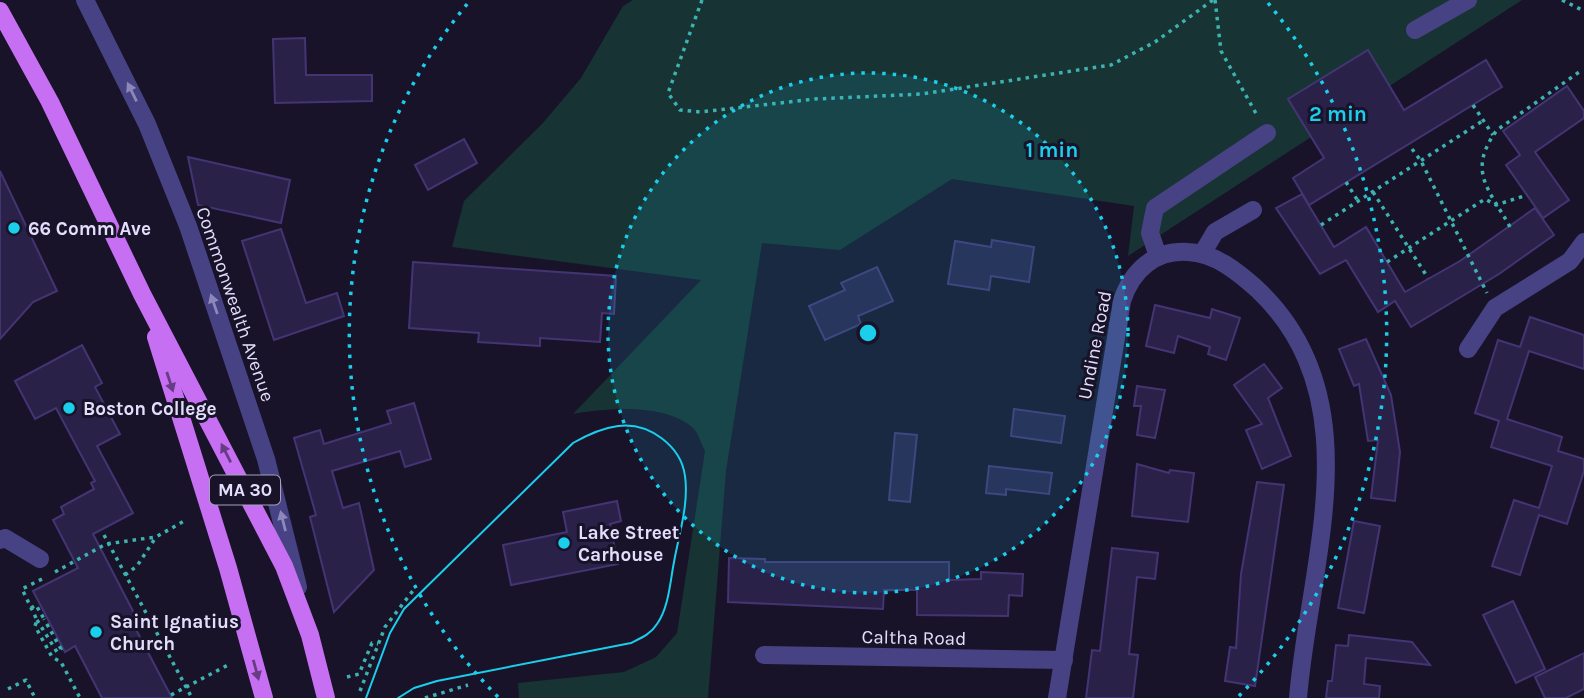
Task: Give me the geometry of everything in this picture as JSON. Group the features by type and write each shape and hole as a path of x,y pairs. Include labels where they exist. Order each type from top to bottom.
{"main road":[{"name":"Commonwealth Avenue","path":"0,11 50,102 142,294 284,566 310,635 324,697"},
{"name":"Commonwealth Avenue","path":"142,294 205,489 264,698"}],"street":[{"name":"Commonwealth Avenue","path":"85,0 147,124 188,226 266,459 310,635"},
{"path":"1415,30 1468,0"},
{"path":"1267,133 1156,208 1149,226 1158,257 1182,252 1202,254 1224,264 1244,278 1279,314 1304,358 1325,421 1328,482 1303,643 1298,698"},
{"path":"1202,254 1215,232 1253,210"},
{"path":"1468,349 1496,308 1570,261 1584,242"},
{"name":"Undine Road","path":"1057,698 1122,300 1132,277 1158,257"},
{"path":"0,540 5,538 40,559"},
{"name":"Caltha Road","path":"764,655 1064,660"}],"path":[{"path":"702,0 668,93 680,110 700,112 815,99 922,94 1111,65 1155,42 1214,0 1221,51 1267,133"},
{"path":"1562,0 1584,11"},
{"path":"1510,226 1490,198 1482,173 1485,149 1493,135 1582,70"},
{"path":"1473,105 1493,135"},
{"path":"1321,225 1483,120"},
{"path":"1412,149 1421,161 1449,222 1496,308"},
{"path":"1346,183 1358,201"},
{"path":"1373,192 1429,278"},
{"path":"1387,262 1485,199 1496,205 1527,195"},
{"path":"31,608 36,605 45,618 61,649 57,652 37,620 31,608 22,589 109,544 156,537 184,521"},
{"path":"104,535 192,698"},
{"path":"125,575 150,549 156,537"},
{"path":"360,691 393,613 415,588"},
{"path":"37,620 35,626 52,657 61,662 80,698"},
{"path":"347,677 359,674 372,643 378,644"},
{"path":"170,695 228,665"},
{"path":"8,690 26,680 35,698"},
{"path":"425,698 468,685"}],"green space":[{"path":"633,0 1522,0 1128,256 1134,206 952,179 840,250 762,243 726,471 708,698 519,698 518,683 624,672 656,657 677,633 705,451 698,435 680,419 651,411 618,409 573,414 701,280 452,247 464,201 542,124 581,78 623,6"}],"building":[{"path":"305,38 306,75 372,75 372,101 275,103 273,39"},
{"path":"1368,50 1404,110 1486,60 1502,87 1309,205 1293,178 1324,158 1288,99"},
{"path":"1567,86 1584,111 1584,118 1535,152 1569,200 1543,218 1506,165 1520,155 1503,131"},
{"path":"464,139 477,163 428,190 415,165"},
{"path":"188,157 290,180 281,223 198,205"},
{"name":"66 Comm Ave","path":"0,171 57,291 33,302 0,339"},
{"path":"1302,194 1334,247 1366,227 1405,292 1460,261 1535,208 1554,235 1499,274 1411,327 1395,301 1378,312 1346,260 1320,274 1276,208"},
{"path":"281,229 306,303 337,293 344,316 274,340 242,241"},
{"path":"992,240 1034,247 1029,282 991,276 989,290 948,284 955,241 991,247"},
{"path":"413,262 616,276 614,314 602,313 600,342 540,338 540,346 478,342 479,333 409,328"},
{"path":"877,267 893,301 858,316 861,324 825,340 809,306 845,290 841,283"},
{"path":"1155,305 1210,318 1212,309 1240,318 1226,360 1208,354 1210,347 1178,336 1174,353 1146,346"},
{"path":"1530,317 1584,335 1584,369 1529,351 1507,419 1562,437 1558,451 1584,459 1584,471 1567,524 1539,515 1520,575 1492,566 1514,500 1539,508 1552,466 1491,447 1499,421 1475,413 1498,340 1520,347"},
{"path":"1366,339 1391,395 1400,452 1395,501 1371,498 1378,440 1368,441 1359,384 1354,386 1339,349"},
{"path":"82,345 102,383 95,387 120,434 97,446 133,513 93,534 135,615 130,618 172,698 102,698 75,646 65,652 33,591 78,568 53,520 64,514 61,507 94,489 91,483 95,481 56,408 35,419 15,381"},
{"path":"1264,364 1282,388 1268,398 1291,456 1262,469 1246,430 1262,424 1234,385"},
{"path":"1137,386 1165,390 1155,438 1137,435 1141,406 1134,406"},
{"path":"414,403 431,459 405,467 400,451 332,471 343,508 359,503 374,570 334,612 310,517 316,515 294,438 320,430 324,444 391,423 387,411"},
{"path":"1014,409 1065,416 1061,443 1011,436"},
{"path":"895,433 917,435 910,502 889,500"},
{"path":"1137,464 1169,473 1170,470 1194,473 1188,522 1132,516"},
{"path":"989,466 1052,473 1049,494 1006,489 1006,495 986,493"},
{"path":"1257,482 1284,485 1255,686 1225,681 1230,647 1236,648 1241,574"},
{"name":"Lake Street Carhouse","path":"617,501 621,521 610,524 618,564 511,585 503,545 567,532 563,512"},
{"path":"1354,521 1380,526 1364,613 1338,608"},
{"path":"1112,548 1158,553 1155,579 1137,577 1129,654 1138,655 1133,698 1086,698 1092,650 1100,651"},
{"path":"729,558 765,559 765,562 949,562 949,580 981,579 981,572 1023,574 1022,596 1009,595 1008,616 917,615 917,590 884,590 883,609 728,602"},
{"path":"1513,601 1545,669 1516,683 1483,615"},
{"path":"1349,635 1412,642 1430,665 1366,658 1364,684 1380,686 1379,698 1326,698 1328,681 1332,681 1336,645 1348,646"},
{"path":"1584,653 1584,689 1566,698 1545,698 1535,677"}],"tram line":[{"path":"366,698 390,633 404,609 573,443 606,428 630,426 652,432 670,446 677,455 685,476 685,508 667,602 652,630 631,643 437,681 414,688 398,698"}],"place":[{"name":"66 Comm Ave","path":"14,228"},
{"name":"Boston College","path":"69,408"},
{"name":"Lake Street Carhouse","path":"564,543"},
{"name":"Saint Ignatius Church","path":"96,632"}]}
